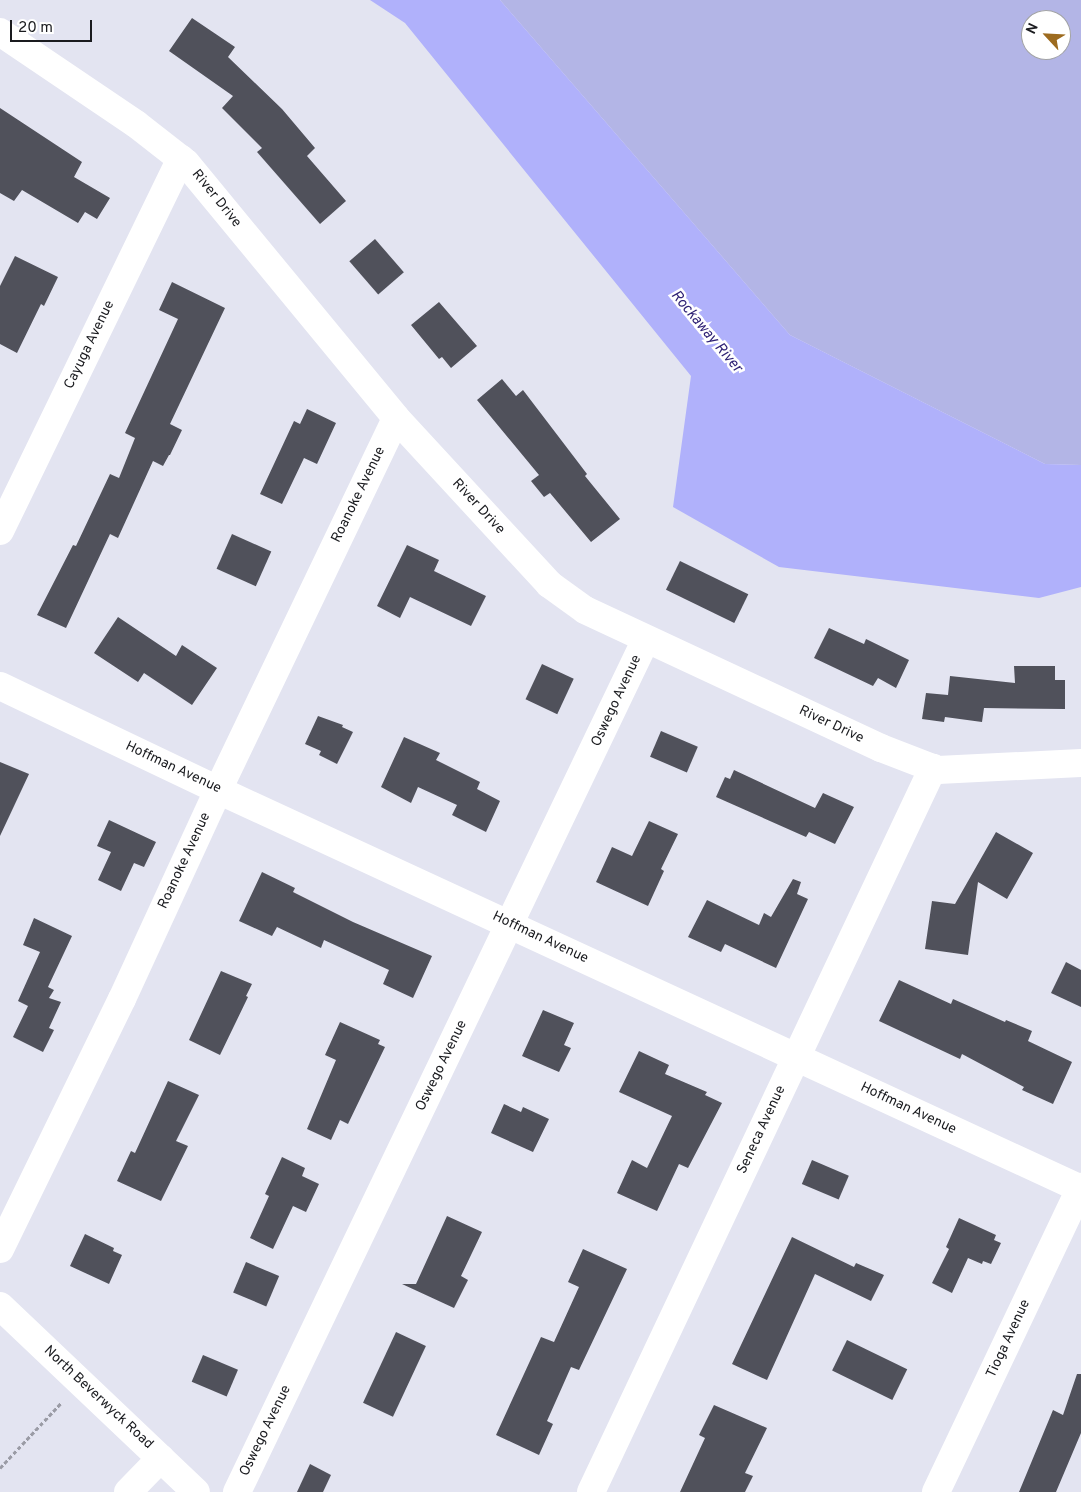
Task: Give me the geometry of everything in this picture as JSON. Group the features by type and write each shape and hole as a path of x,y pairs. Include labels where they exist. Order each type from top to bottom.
{"street":[{"name":"River Drive","path":"0,32 136,124 180,159 396,418 549,584 585,610 881,748 938,770 1081,763"},
{"name":"Cayuga Avenue","path":"0,530 180,159"},
{"name":"Roanoke Avenue","path":"0,1249 122,999 218,790 396,418"},
{"name":"Oswego Avenue","path":"237,1492 646,639"},
{"name":"Hoffman Avenue","path":"0,686 218,790 1081,1188"},
{"name":"Seneca Avenue","path":"591,1492 933,768"},
{"name":"Tioga Avenue","path":"936,1492 1081,1188"},
{"name":"North Beverwyck Road","path":"0,1306 196,1492"},
{"path":"128,1492 161,1458"}],"path":[{"path":"0,1468 81,1382"}],"shaded area":[{"path":"500,0 1081,0 1081,465 1045,464 790,335"}],"water":[{"name":"Rockaway River","path":"370,0 500,0 790,335 1045,464 1081,465 1081,587 1039,598 779,567 673,507 691,376 405,23"}],"building":[{"path":"192,18 235,47 228,57 282,109 315,148 307,156 346,201 320,224 257,152 262,148 222,108 233,96 169,51"},
{"path":"0,108 82,162 74,177 110,198 97,219 85,212 78,223 22,190 14,201 0,193"},
{"path":"375,239 404,272 378,295 349,261"},
{"path":"15,256 58,277 44,306 41,304 17,353 0,344 0,286"},
{"path":"172,282 225,308 170,424 182,430 170,455 163,466 153,461 118,538 110,534 66,628 37,615 73,545 76,546 110,474 119,478 135,438 125,433 178,319 159,310"},
{"path":"439,302 477,346 451,368 442,357 439,359 411,325"},
{"path":"502,379 516,396 523,390 587,474 585,476 620,519 591,542 550,493 544,497 531,481 539,475 477,400"},
{"path":"307,409 336,423 317,464 304,458 282,504 260,494 294,421 300,424"},
{"path":"232,534 271,551 256,586 217,569"},
{"path":"407,545 439,560 434,571 486,596 471,626 410,597 400,618 377,606"},
{"path":"680,561 748,594 734,623 666,590"},
{"path":"118,617 176,656 182,645 217,668 192,705 144,673 138,682 94,653"},
{"path":"829,628 864,644 866,639 909,660 896,688 878,678 873,686 814,658"},
{"path":"542,664 574,679 557,714 526,699"},
{"path":"1014,666 1055,666 1055,680 1065,680 1065,709 984,708 982,722 945,717 944,722 922,719 926,693 948,695 950,676 1015,683"},
{"path":"318,716 343,725 342,727 353,732 337,764 319,755 321,751 305,744"},
{"path":"661,731 698,747 687,772 650,757"},
{"path":"404,737 440,753 436,760 480,782 477,789 500,801 486,832 452,815 457,805 418,787 411,803 381,787"},
{"path":"0,762 29,774 0,836"},
{"path":"734,770 815,808 823,793 854,807 835,844 809,832 806,837 716,797 725,777 730,779"},
{"path":"109,820 156,842 144,867 134,863 121,891 98,880 111,852 97,846"},
{"path":"649,821 678,834 661,869 664,871 648,906 596,882 612,847 632,856"},
{"path":"996,832 1033,853 1007,899 978,882 968,955 925,949 932,901 955,904"},
{"path":"262,872 295,888 293,892 353,922 432,956 413,998 383,984 389,970 324,940 321,948 277,927 272,936 239,921"},
{"path":"793,879 801,882 797,894 808,899 776,968 725,944 721,952 688,937 707,900 759,925 764,913 771,917"},
{"path":"34,918 72,936 48,987 54,990 49,998 61,1002 49,1028 54,1030 43,1052 13,1037 28,1006 18,1001 40,952 23,945"},
{"path":"1066,962 1081,970 1081,1007 1051,993"},
{"path":"221,971 252,984 246,996 248,997 220,1055 189,1040"},
{"path":"899,980 951,1004 953,999 1005,1022 1006,1020 1032,1031 1028,1041 1072,1062 1053,1104 1022,1090 1024,1087 962,1054 960,1059 879,1021"},
{"path":"543,1010 574,1023 564,1045 571,1048 559,1072 522,1056"},
{"path":"340,1022 380,1040 378,1044 385,1047 348,1124 340,1120 331,1140 307,1129 336,1060 325,1055"},
{"path":"639,1051 669,1065 665,1074 707,1092 705,1095 722,1103 688,1168 679,1164 657,1211 617,1193 632,1160 647,1168 672,1116 619,1092"},
{"path":"168,1081 199,1095 176,1141 188,1146 161,1201 117,1181 131,1151 135,1153"},
{"path":"504,1104 521,1112 523,1107 549,1119 533,1152 491,1133"},
{"path":"282,1157 305,1168 302,1176 319,1184 306,1212 293,1206 273,1249 250,1238 269,1196 265,1194"},
{"path":"812,1160 849,1176 839,1200 802,1184"},
{"path":"447,1216 482,1232 461,1276 468,1280 454,1308 402,1284 416,1284"},
{"path":"959,1218 996,1235 994,1240 1001,1243 991,1264 983,1261 982,1264 968,1258 952,1293 932,1283 949,1249 946,1247"},
{"path":"85,1234 114,1248 113,1251 122,1255 109,1284 70,1266"},
{"path":"792,1237 854,1267 856,1263 884,1275 871,1301 815,1274 767,1380 732,1364"},
{"path":"583,1249 627,1269 579,1370 571,1367 547,1421 553,1424 539,1455 496,1435 541,1337 554,1342 579,1287 568,1282"},
{"path":"246,1262 279,1276 266,1306 233,1292"},
{"path":"396,1332 426,1346 393,1417 363,1403"},
{"path":"847,1340 907,1369 892,1400 832,1371"},
{"path":"203,1355 238,1370 227,1397 192,1382"},
{"path":"1077,1374 1081,1374 1081,1433 1056,1492 1019,1492 1053,1410 1063,1415"},
{"path":"714,1405 767,1428 745,1473 753,1476 745,1492 680,1492 705,1438 699,1435"},
{"path":"310,1464 331,1475 323,1492 297,1492"}]}
